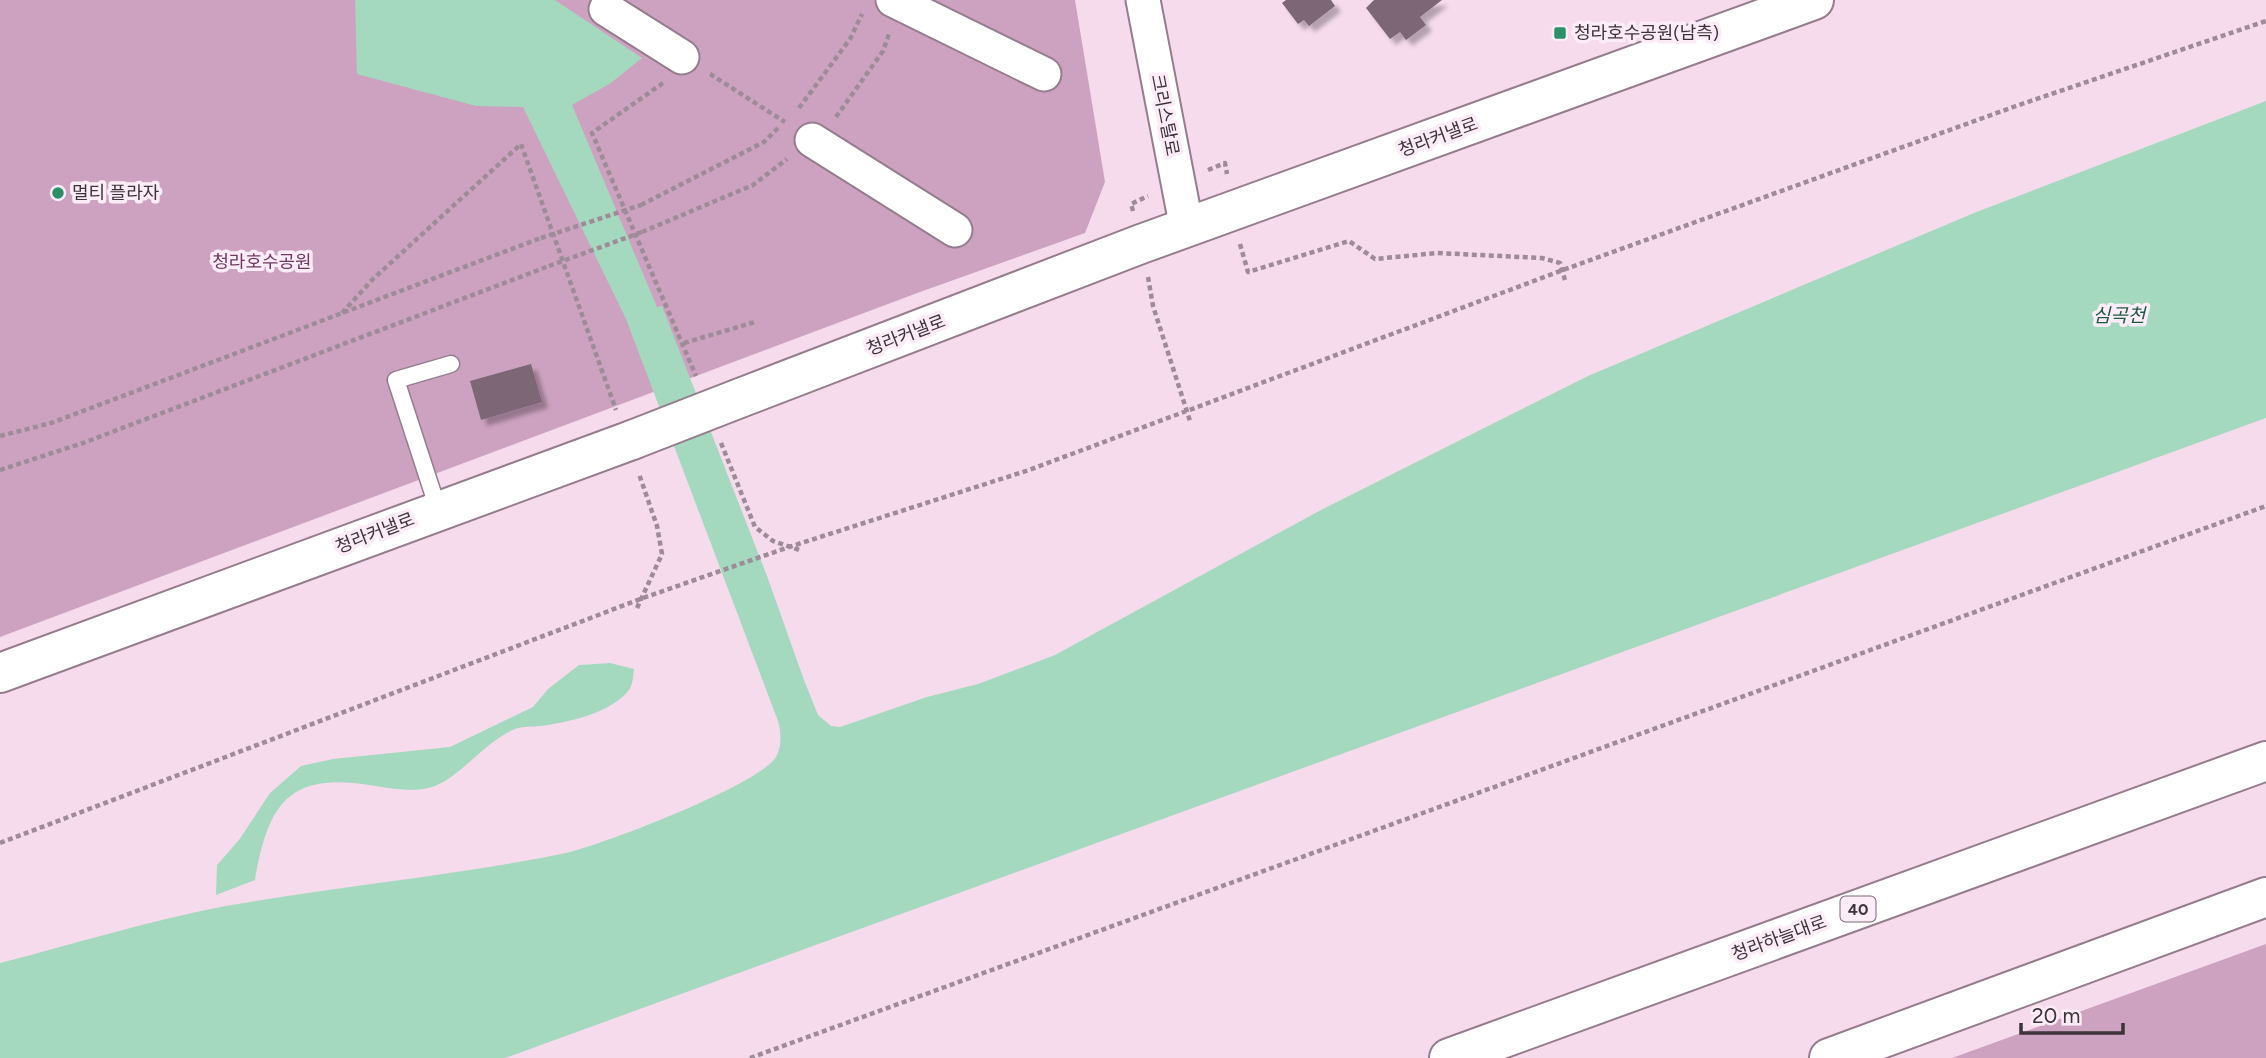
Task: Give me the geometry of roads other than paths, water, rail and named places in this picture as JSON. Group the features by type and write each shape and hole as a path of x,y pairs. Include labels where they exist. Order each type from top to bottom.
{"main road":[{"name":"청라커낼로","path":"0,673 438,509 629,441 1186,229 1814,0"},
{"name":"청라하늘대로","path":"1450,1058 2266,761"},
{"path":"1829,1058 2266,897"}],"street":[{"name":"크리스탈로","path":"1143,0 1186,229"},
{"path":"885,5 1044,74"},
{"path":"606,9 682,57"},
{"path":"813,140 955,230"}],"lane":[{"path":"438,509 396,380 451,364"}],"water":[{"name":"심곡천","path":"355,0 555,0 642,58 611,83 572,105 657,307 662,306 818,715 831,726 840,727 927,697 978,684 1055,655 1321,510 1588,376 1974,213 2266,101 2266,418 505,1058 0,1058 0,963 141,925 226,906 482,868 585,848 712,798 764,769 778,753 778,721 626,319 523,107 476,106 357,74"},
{"path":"610,663 634,669 630,688 612,705 576,719 521,727 504,734 442,783 424,789 409,790 341,782 318,784 300,790 286,800 275,814 260,854 255,880 216,895 217,865 239,840 270,793 301,766 333,759 450,747 533,707 548,689 579,665"}],"place":[{"name":"청라호수공원(남측)","path":"1560,33"},
{"name":"멀티 플라자","path":"58,193"}],"park label":[{"name":"청라호수공원","path":"262,262"}]}
